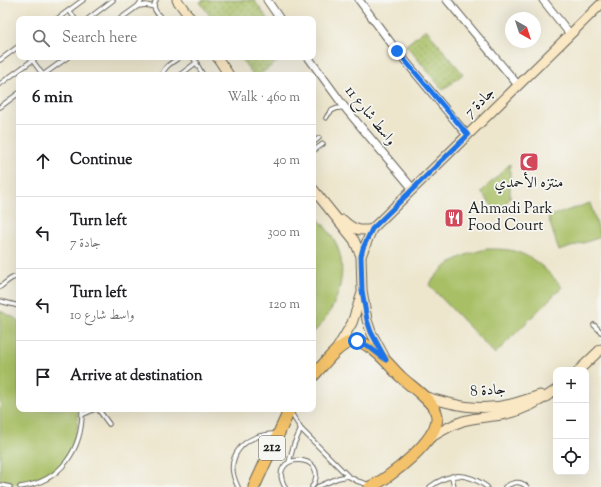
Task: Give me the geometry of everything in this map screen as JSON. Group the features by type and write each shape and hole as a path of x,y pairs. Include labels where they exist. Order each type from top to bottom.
{"main road":[{"path":"178,0 188,16"},
{"name":"جادة 7","path":"386,360 371,332 367,320 362,290 361,256 372,229 601,4"},
{"path":"219,60 227,72"},
{"path":"316,193 354,240 361,256"},
{"path":"322,200 348,225 355,229 372,229"},
{"name":"جادة 7","path":"334,354 352,323 362,290"},
{"path":"316,373 342,346 357,341 368,346 386,360 400,377 423,396 438,415 430,438 393,473 372,486"},
{"path":"582,367 601,349"},
{"name":"جادة 8","path":"423,396 467,408 494,407 511,404 553,391"},
{"name":"جادة 8","path":"430,438 450,426 464,421 519,410 540,400 553,391"},
{"name":"212","path":"254,487 289,412"}],"street":[{"path":"267,0 278,16"},
{"path":"359,0 397,51 468,135"},
{"path":"447,0 518,85"},
{"path":"543,0 570,34"},
{"name":"واسط شارع 11","path":"310,60 346,109 414,189"}],"lane":[{"path":"61,16 83,0"},
{"path":"92,16 112,0"},
{"path":"124,16 138,6 142,0"},
{"path":"138,6 154,2 161,16"},
{"path":"69,10 73,16"},
{"path":"0,60 16,48"},
{"path":"0,84 30,60"},
{"path":"32,60 41,72"},
{"path":"47,72 64,60"},
{"path":"163,72 164,68 176,60"},
{"path":"184,72 196,62 201,72"},
{"path":"0,107 16,95"},
{"path":"326,118 330,112 336,108 346,109"},
{"path":"316,149 323,144"},
{"path":"316,197 322,200"},
{"path":"0,287 12,277 16,277"},
{"path":"0,301 16,305"},
{"path":"594,325 601,332"},
{"path":"20,487 28,486 43,480 62,466 72,454 79,440 82,415 88,412"},
{"path":"100,412 109,424"},
{"path":"291,412 301,429 348,476 372,486"},
{"path":"285,487 281,478 282,474 289,462 294,444 301,429"},
{"path":"238,487 233,470 233,463 240,447 256,436 278,434"},
{"path":"289,462 298,459 311,464 316,473 312,487"},
{"path":"430,487 448,477 458,475 470,477 487,487"},
{"path":"317,487 338,478 348,476"},
{"path":"452,476 454,487"},
{"path":"505,487 512,482 521,482 527,487"},
{"path":"0,485 10,487"}],"green space":[{"path":"204,0 254,0 266,16 210,16 200,2"},
{"path":"426,29 463,74 443,90 406,45"},
{"path":"242,60 280,60 263,72 251,72"},
{"path":"510,164 510,198 498,213 481,192"},
{"path":"590,203 601,237 559,251 548,217"},
{"path":"316,216 328,230 337,246 342,273 333,306 316,330"},
{"path":"487,249 509,250 525,255 545,269 562,287 495,354 429,285 441,271 454,261 469,254"},
{"path":"0,311 16,319 16,412 77,412 78,421 77,432 70,452 64,462 56,469 37,481 23,484 9,484 0,482"}],"place":[{"name":"منتزه الأحمدي","path":"529,162"},
{"name":"Ahmadi Park Food Court","path":"454,218"}],"route":[{"path":"357,341 362,342 386,360 371,332 367,320 362,290 361,256 372,229 468,135 397,51"}]}
